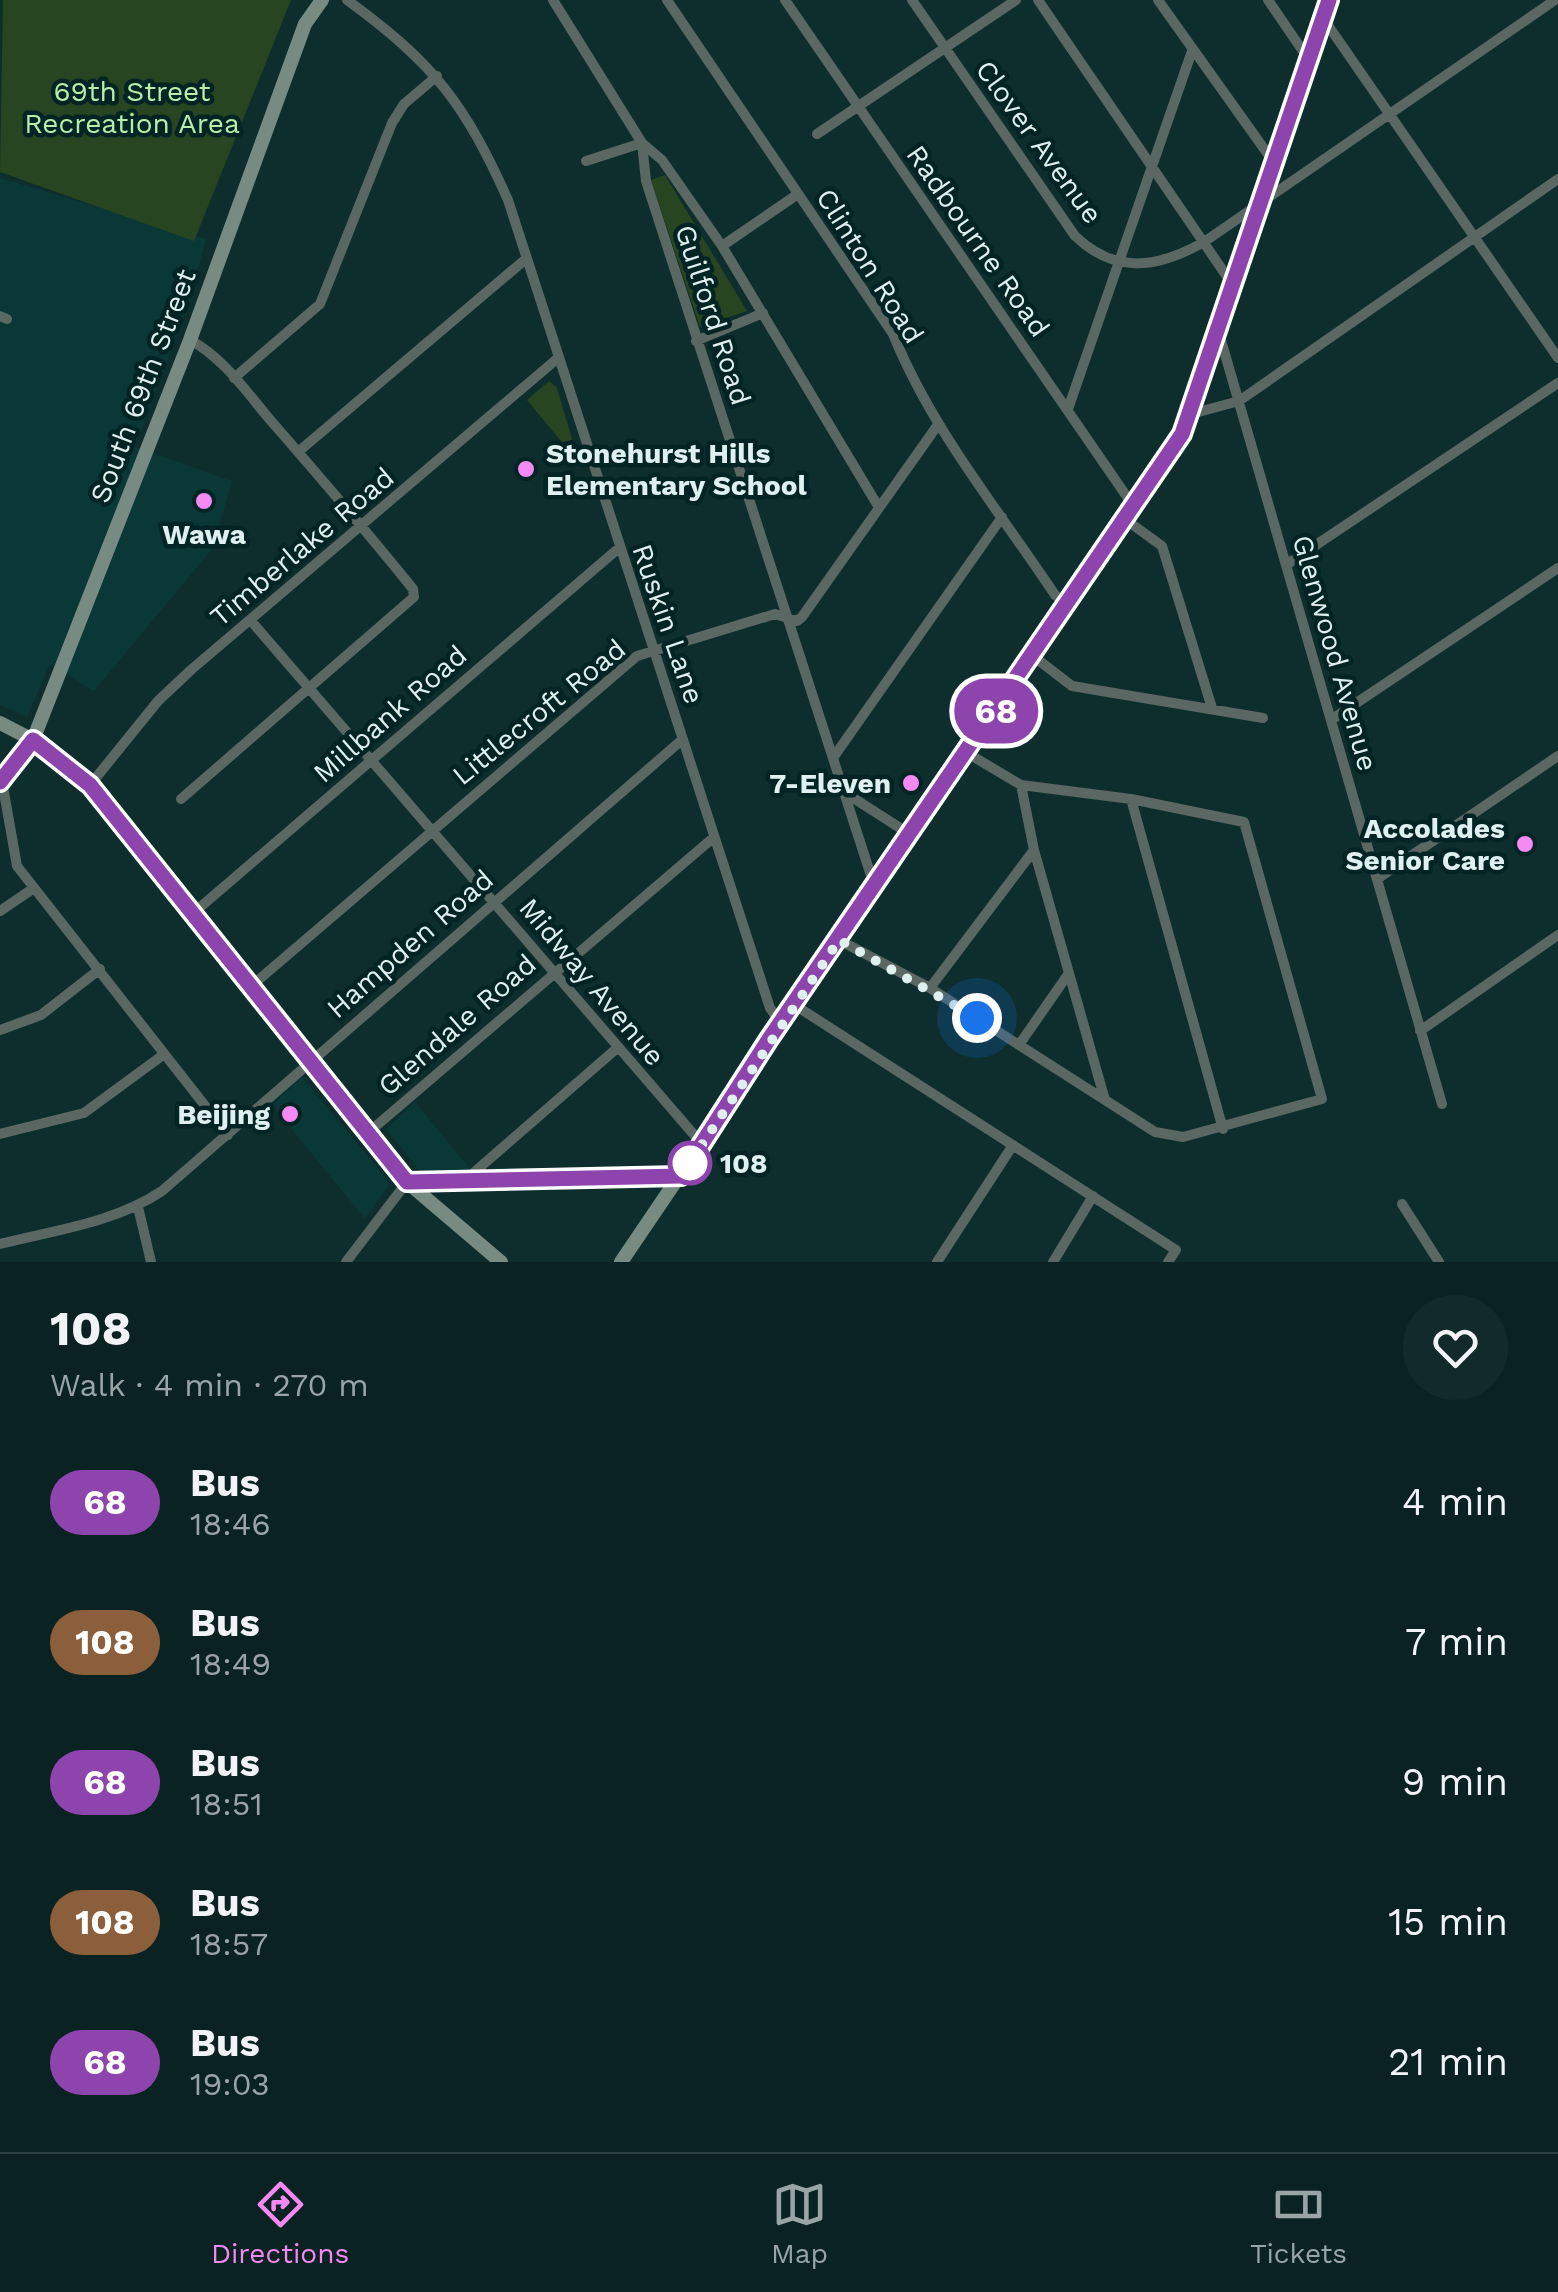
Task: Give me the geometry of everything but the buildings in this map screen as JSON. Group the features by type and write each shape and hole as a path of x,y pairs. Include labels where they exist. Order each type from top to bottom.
{"main road":[{"name":"South 69th Street","path":"1,782 33,740 190,340 305,24 322,0"},
{"path":"621,1262 780,1022 1130,513 1191,414 1330,0"},
{"path":"0,723 33,740 90,785 136,837 191,915 407,1182 441,1216 501,1262"}],"street":[{"name":"Ruskin Lane","path":"348,0 390,31 436,76 464,109 487,154 526,258 770,1008 780,1022"},
{"name":"Guilford Road","path":"554,0 642,142 646,181 875,888"},
{"name":"Clinton Road","path":"667,0 893,334 914,386 937,426 1056,595 1067,604"},
{"name":"Radbourne Road","path":"785,0 1068,409 1130,513 1162,546 1212,708"},
{"name":"Clover Avenue","path":"912,0 1069,228 1092,250 1120,264"},
{"path":"818,134 1016,0"},
{"path":"1038,0 1232,284"},
{"path":"1158,0 1275,164"},
{"path":"1268,0 1309,60"},
{"path":"1120,264 1164,261 1204,242 1555,0"},
{"path":"1323,18 1558,358"},
{"path":"1068,409 1192,52"},
{"path":"234,378 320,304 392,123 436,76"},
{"path":"586,160 642,142 662,160 722,246 878,506"},
{"path":"1191,414 1238,400 1558,179"},
{"path":"722,246 798,194"},
{"path":"298,452 526,258"},
{"path":"696,341 763,313"},
{"name":"Glenwood Avenue","path":"1218,330 1442,1104"},
{"path":"185,795 414,598 413,589 362,526 234,378 207,349 190,340"},
{"name":"Timberlake Road","path":"90,785 158,702 558,358"},
{"path":"1286,566 1558,382"},
{"path":"789,619 802,617 937,426"},
{"path":"833,758 1002,517"},
{"name":"Millbank Road","path":"191,915 618,548"},
{"path":"1331,720 1558,568"},
{"name":"Littlecroft Road","path":"249,988 637,656 775,614 789,619"},
{"name":"Midway Avenue","path":"252,622 494,901 550,973 702,1144"},
{"path":"1033,656 1072,686 1264,718"},
{"name":"Hampden Road","path":"0,1244 138,1207 228,1135 682,739"},
{"path":"839,940 930,988 1155,1132 1184,1137 1322,1099 1244,822 1132,798 1021,785 967,753"},
{"path":"1377,879 1558,756"},
{"path":"1,782 13,852 34,888 228,1135"},
{"path":"1021,785 1034,850 1105,1101"},
{"path":"844,792 911,835"},
{"path":"1132,798 1223,1128"},
{"name":"Glendale Road","path":"368,1132 550,973 714,838"},
{"path":"930,988 1034,850"},
{"path":"0,911 34,888"},
{"path":"1420,1030 1558,935"},
{"path":"0,1030 40,1015 100,970"},
{"path":"1019,1045 1069,974"},
{"path":"793,1004 1176,1250 1168,1262"},
{"path":"462,1183 616,1049"},
{"path":"0,1134 84,1113 163,1055"},
{"path":"937,1262 1014,1145"},
{"path":"346,1262 407,1182 681,1176"},
{"path":"1052,1262 1093,1196"},
{"path":"1402,1204 1439,1262"},
{"path":"138,1207 150,1262"}],"shaded area":[{"path":"0,178 206,239 189,303 135,447 232,481 213,548 94,691 50,664 27,717 0,705"},
{"path":"302,1077 387,1179 388,1186 365,1219 272,1105"},
{"path":"415,1102 471,1170 423,1175 386,1129"}],"green space":[{"name":"69th Street Recreation Area","path":"3,0 291,0 194,241 0,172"},
{"path":"665,175 747,311 700,327 651,180"},
{"path":"549,381 557,388 579,463 527,400"}],"bus line":[{"name":"68","path":"0,782 19,764 33,740 90,785 136,837 210,940 407,1182 681,1176 769,1039 1182,434 1329,0"}],"place":[{"name":"Stonehurst Hills Elementary School","path":"526,469"},
{"name":"Wawa","path":"204,501"},
{"name":"7-Eleven","path":"911,783"},
{"name":"Accolades Senior Care","path":"1525,844"},
{"name":"Beijing","path":"290,1114"},
{"name":"108","path":"690,1163"}],"route":[{"path":"690,1163 681,1176 769,1039 839,940 886,963 977,1018"}]}
